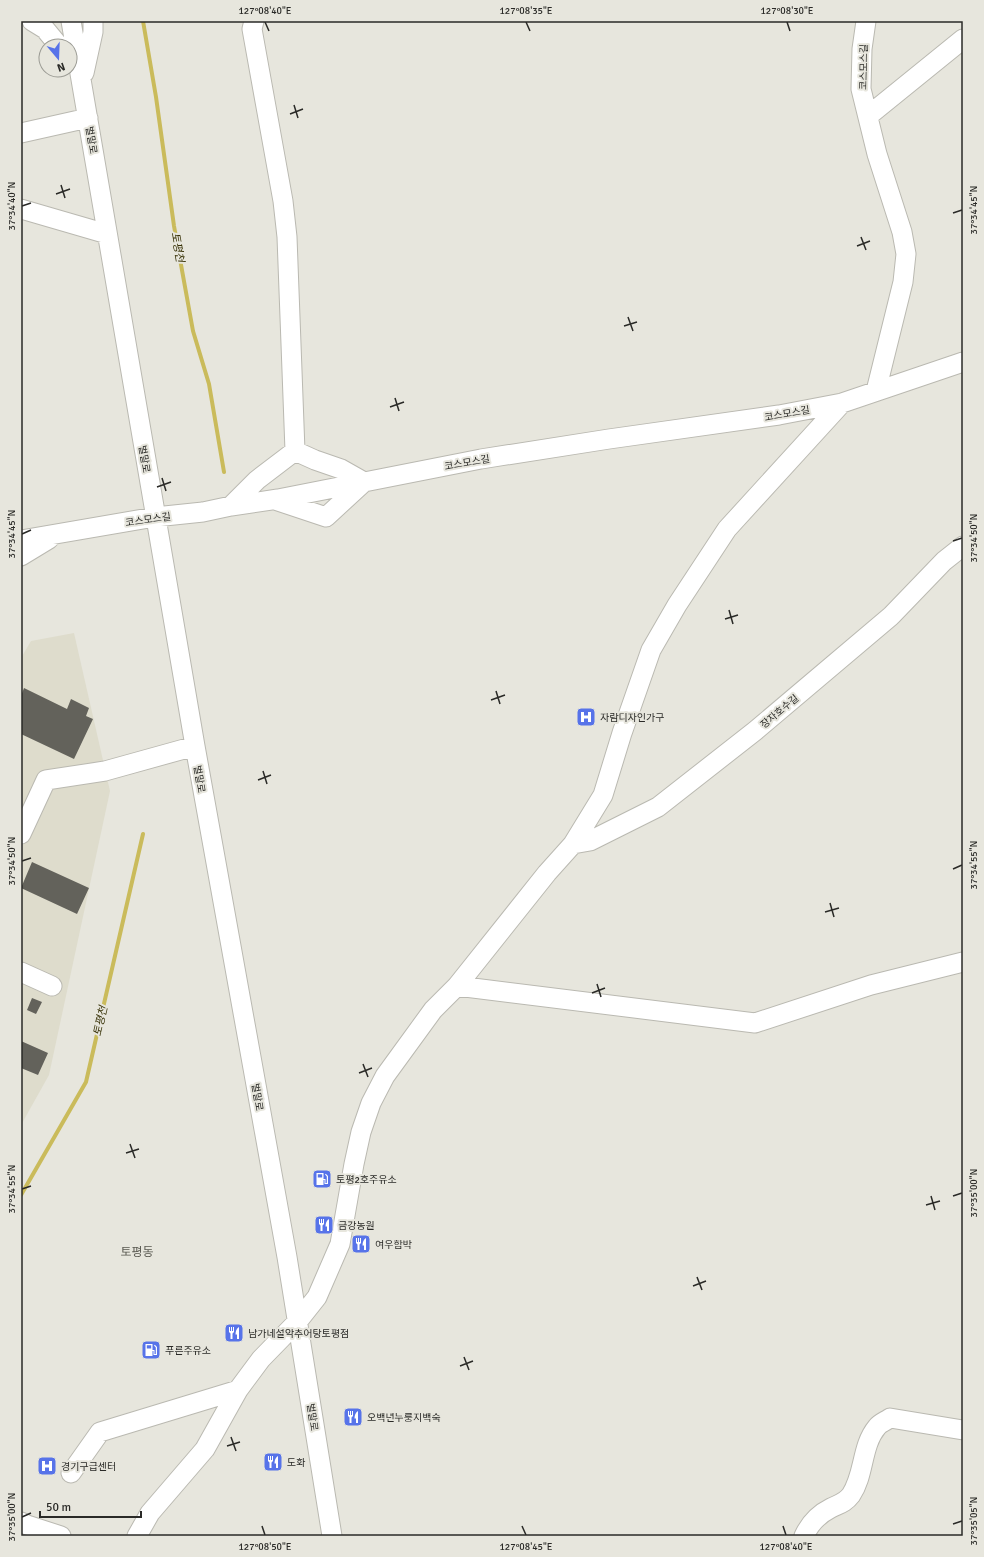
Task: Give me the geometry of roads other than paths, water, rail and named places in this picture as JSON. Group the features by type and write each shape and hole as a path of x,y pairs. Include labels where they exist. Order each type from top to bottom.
{"street":[{"path":"32,21 45,29 52,38"},
{"name":"벌말로","path":"71,21 195,746 286,1249 332,1536"},
{"path":"82,84 93,21"},
{"path":"254,21 252,29 283,201 287,237 295,451"},
{"name":"코스모스길","path":"866,21 862,49 861,89 877,154 902,232 906,254 903,282 876,391"},
{"path":"868,116 963,39"},
{"path":"78,77 82,84"},
{"path":"21,133 88,118"},
{"path":"21,209 107,234"},
{"name":"코스모스길","path":"21,540 155,517 203,512 481,459 779,415 842,403 963,362"},
{"path":"137,1536 150,1513 205,1449 238,1390 261,1358 298,1321 317,1297 340,1244 361,1132 372,1102 385,1076 433,1010 457,986 547,873 573,844 603,794 622,733 651,650 677,605 728,529 842,403"},
{"path":"273,499 326,517 364,482 341,469 295,451"},
{"path":"231,506 257,480 295,451"},
{"name":"코스모스길","path":"21,556 58,534"},
{"name":"장자호수길","path":"573,844 590,841 658,807 755,731 891,616 944,561 963,546"},
{"path":"21,834 46,780 105,771 195,746"},
{"path":"457,986 755,1023 871,985 963,962"},
{"path":"21,972 52,986"},
{"path":"71,1473 100,1432 238,1390"},
{"path":"804,1536 807,1529 816,1518 830,1508 845,1502 851,1494 857,1482 868,1442 878,1426 890,1418 963,1430"},
{"path":"21,1522 61,1536"}],"waterway":[{"name":"토평천","path":"143,21 156,97 174,226 193,331 209,384 224,472"},
{"name":"토평천","path":"21,1195 86,1082 143,834"}],"place":[{"name":"자람디자인가구","path":"586,717"},
{"name":"토평2호주유소","path":"322,1179"},
{"name":"금강농원","path":"324,1225"},
{"name":"여우함박","path":"361,1244"},
{"name":"남가네설악추어탕토평점","path":"234,1333"},
{"name":"푸른주유소","path":"151,1350"},
{"name":"오백년누룽지백숙","path":"353,1417"},
{"name":"도화","path":"273,1462"},
{"name":"경기구급센터","path":"47,1466"}],"district":[{"name":"토평동","path":"137,1252"}]}
